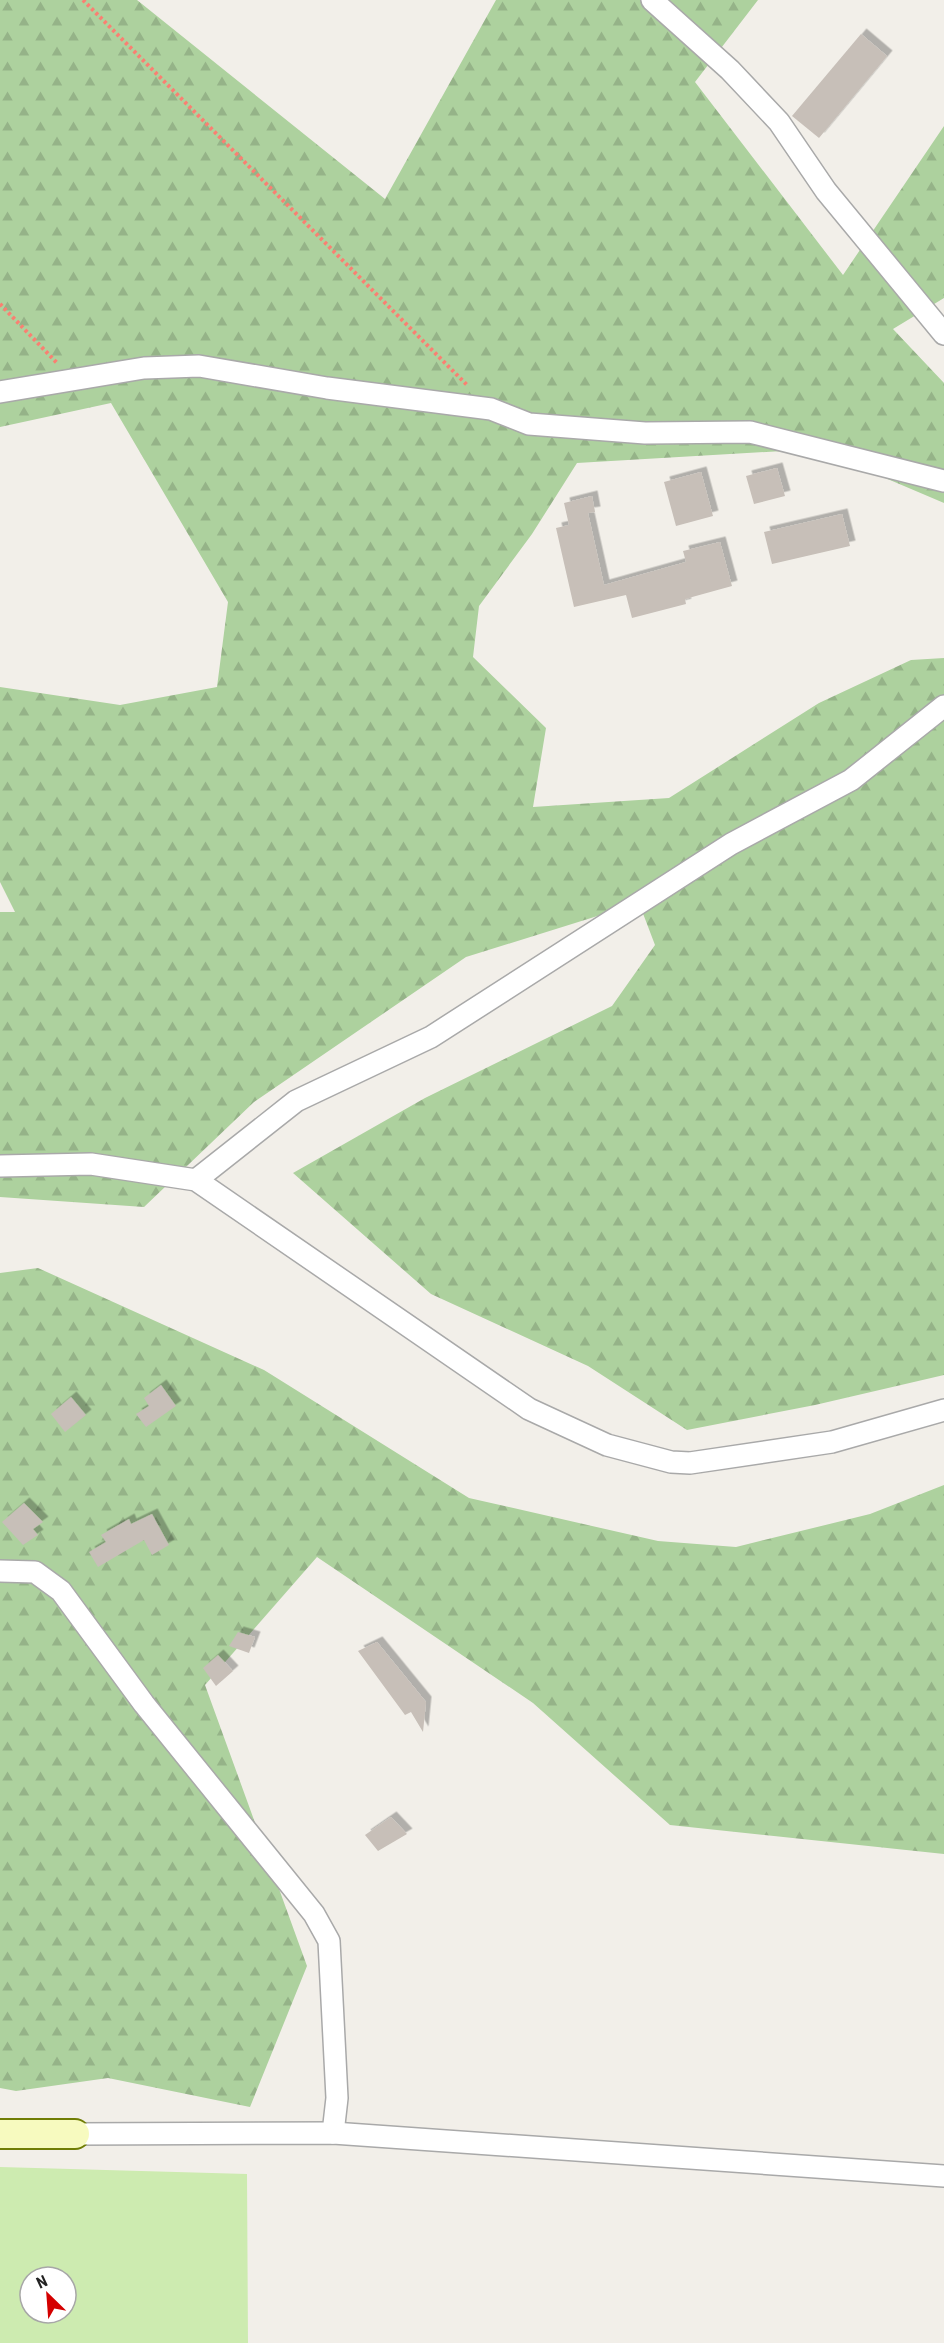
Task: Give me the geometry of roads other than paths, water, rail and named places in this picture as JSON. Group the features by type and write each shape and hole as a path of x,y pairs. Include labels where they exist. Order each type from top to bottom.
{"street":[{"path":"652,0 730,70 779,122 826,191 944,334"},
{"path":"0,392 144,368 200,366 327,388 491,409 529,424 645,433 750,432 944,481"},
{"path":"196,1180 296,1101 431,1037 731,844 851,780 944,706"},
{"path":"0,1166 91,1164 196,1180 530,1409 607,1445 671,1462 690,1463 832,1442 944,1410"},
{"path":"0,1571 36,1572 61,1591 144,1704 314,1914 329,1941 337,2098 333,2133"},
{"path":"0,2134 333,2133 944,2176"}]}
